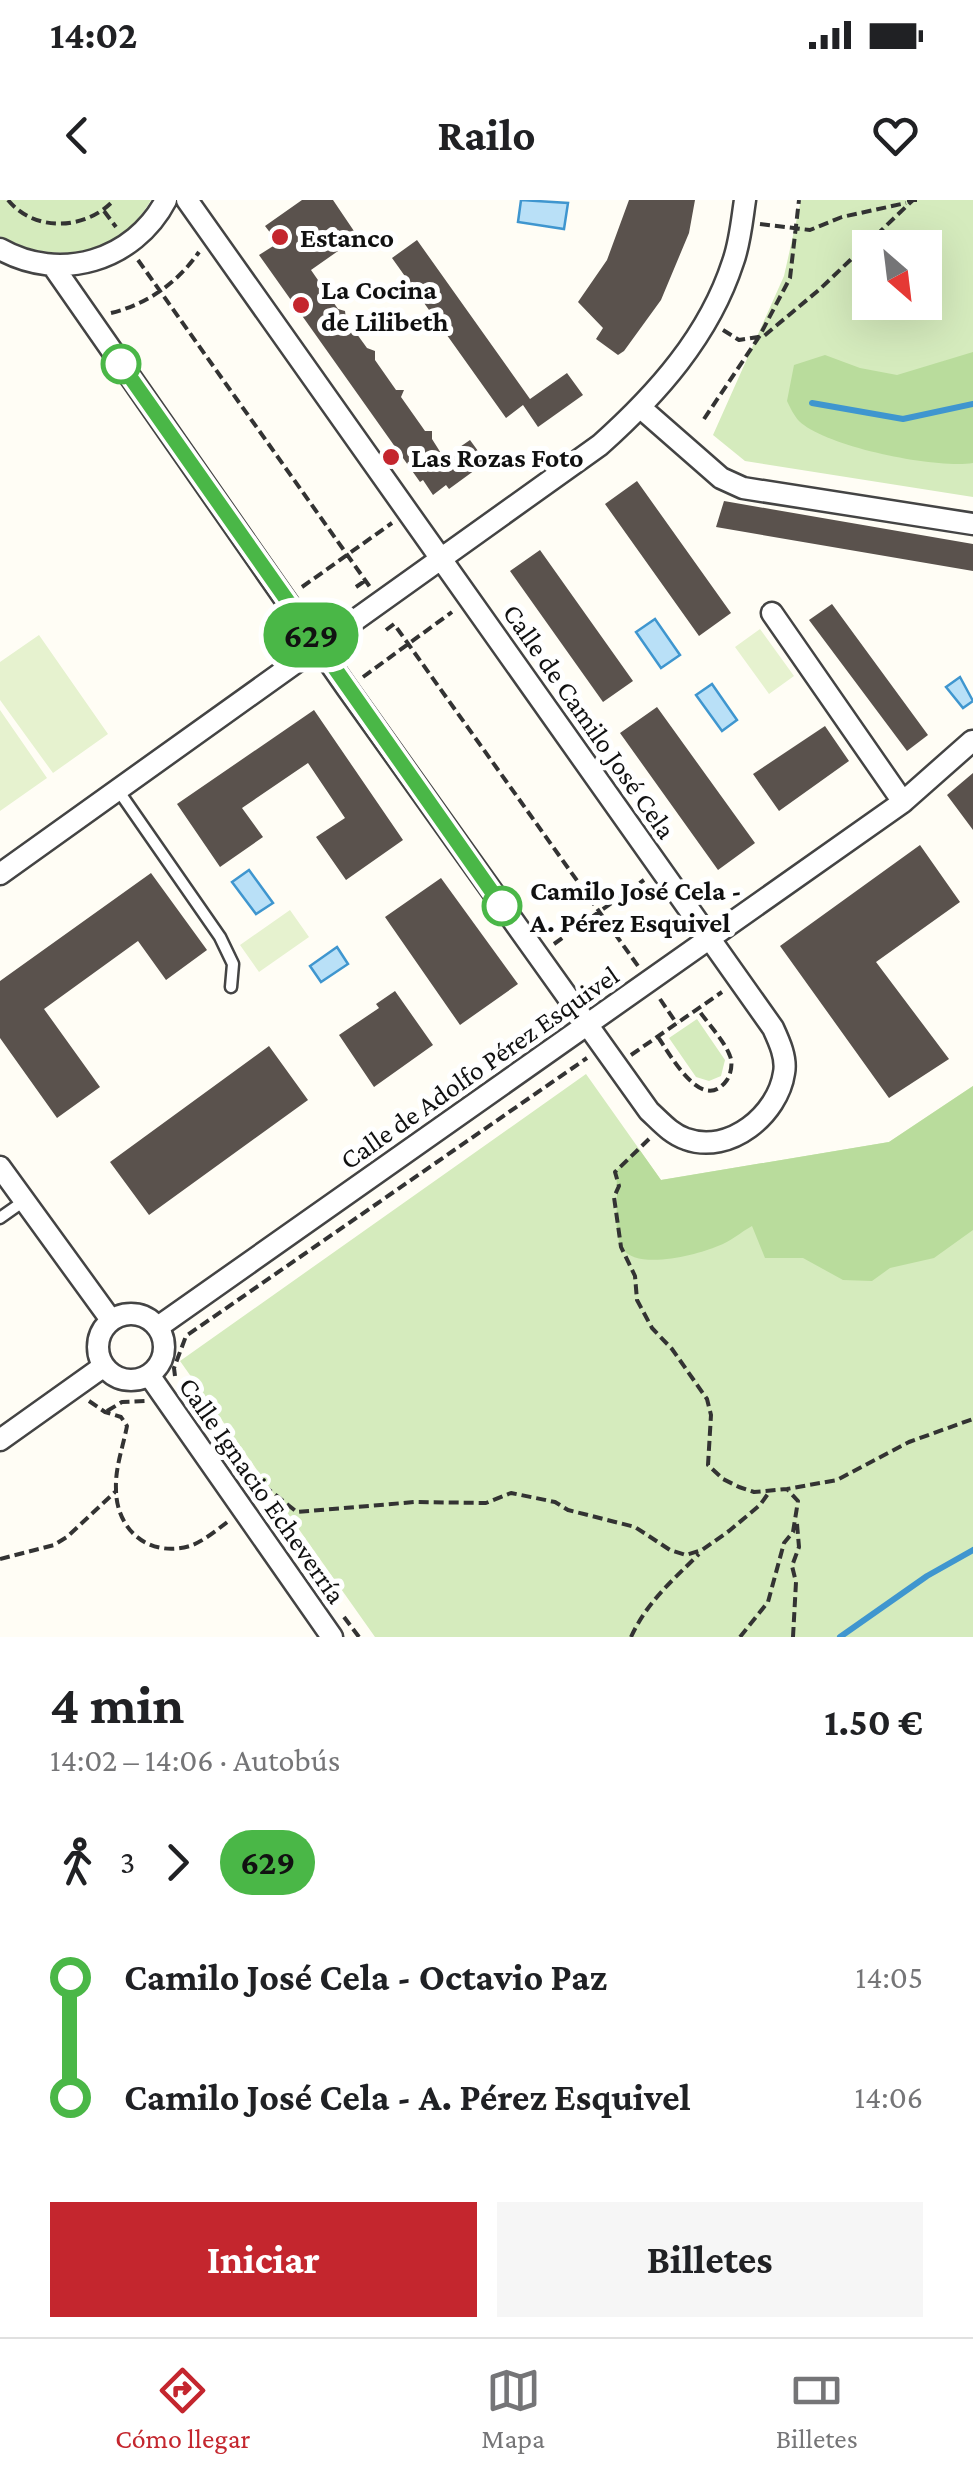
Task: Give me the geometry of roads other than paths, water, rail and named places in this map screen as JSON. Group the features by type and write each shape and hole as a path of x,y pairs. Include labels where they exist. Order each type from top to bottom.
{"street":[{"path":"0,249 27,262 53,266 92,262 128,245 149,227 166,200"},
{"name":"Calle de Camilo José Cela","path":"53,266 649,1112 690,1141 712,1141 749,1127 776,1101 785,1070 773,1028 186,200"},
{"path":"0,874 600,445 641,408 664,384 706,320 734,262 746,200"},
{"path":"641,408 720,478 743,488 973,524"},
{"path":"772,613 903,802"},
{"name":"Calle de Adolfo Pérez Esquivel","path":"158,1327 903,802 973,741"},
{"path":"0,1168 111,1320"},
{"path":"132,1313 158,1327 164,1338 164,1354 148,1375 118,1378 104,1366 98,1343 111,1320 132,1313"},
{"path":"0,1440 104,1366"},
{"name":"Calle Ignacio Echeverría","path":"148,1375 250,1505 332,1637"}],"lane":[{"path":"118,789 220,937 233,964 232,987"},
{"path":"0,1218 24,1201"}],"water":[{"path":"521,200 568,203 564,229 518,222"},
{"path":"655,619 680,655 661,668 636,632"},
{"path":"960,677 973,701 963,708 946,687"},
{"path":"712,684 737,720 722,731 696,695"},
{"path":"249,870 273,903 256,914 232,882"},
{"path":"337,947 348,964 321,982 310,966"}],"waterway":[{"path":"812,403 903,419 973,404"},
{"path":"840,1637 927,1576 973,1550"}],"place":[{"name":"Estanco","path":"280,237"},
{"name":"La Cocina de Lilibeth","path":"301,305"},
{"name":"Las Rozas Foto","path":"391,457"},
{"name":"Camilo José Cela - A. Pérez Esquivel","path":"502,906"}]}
